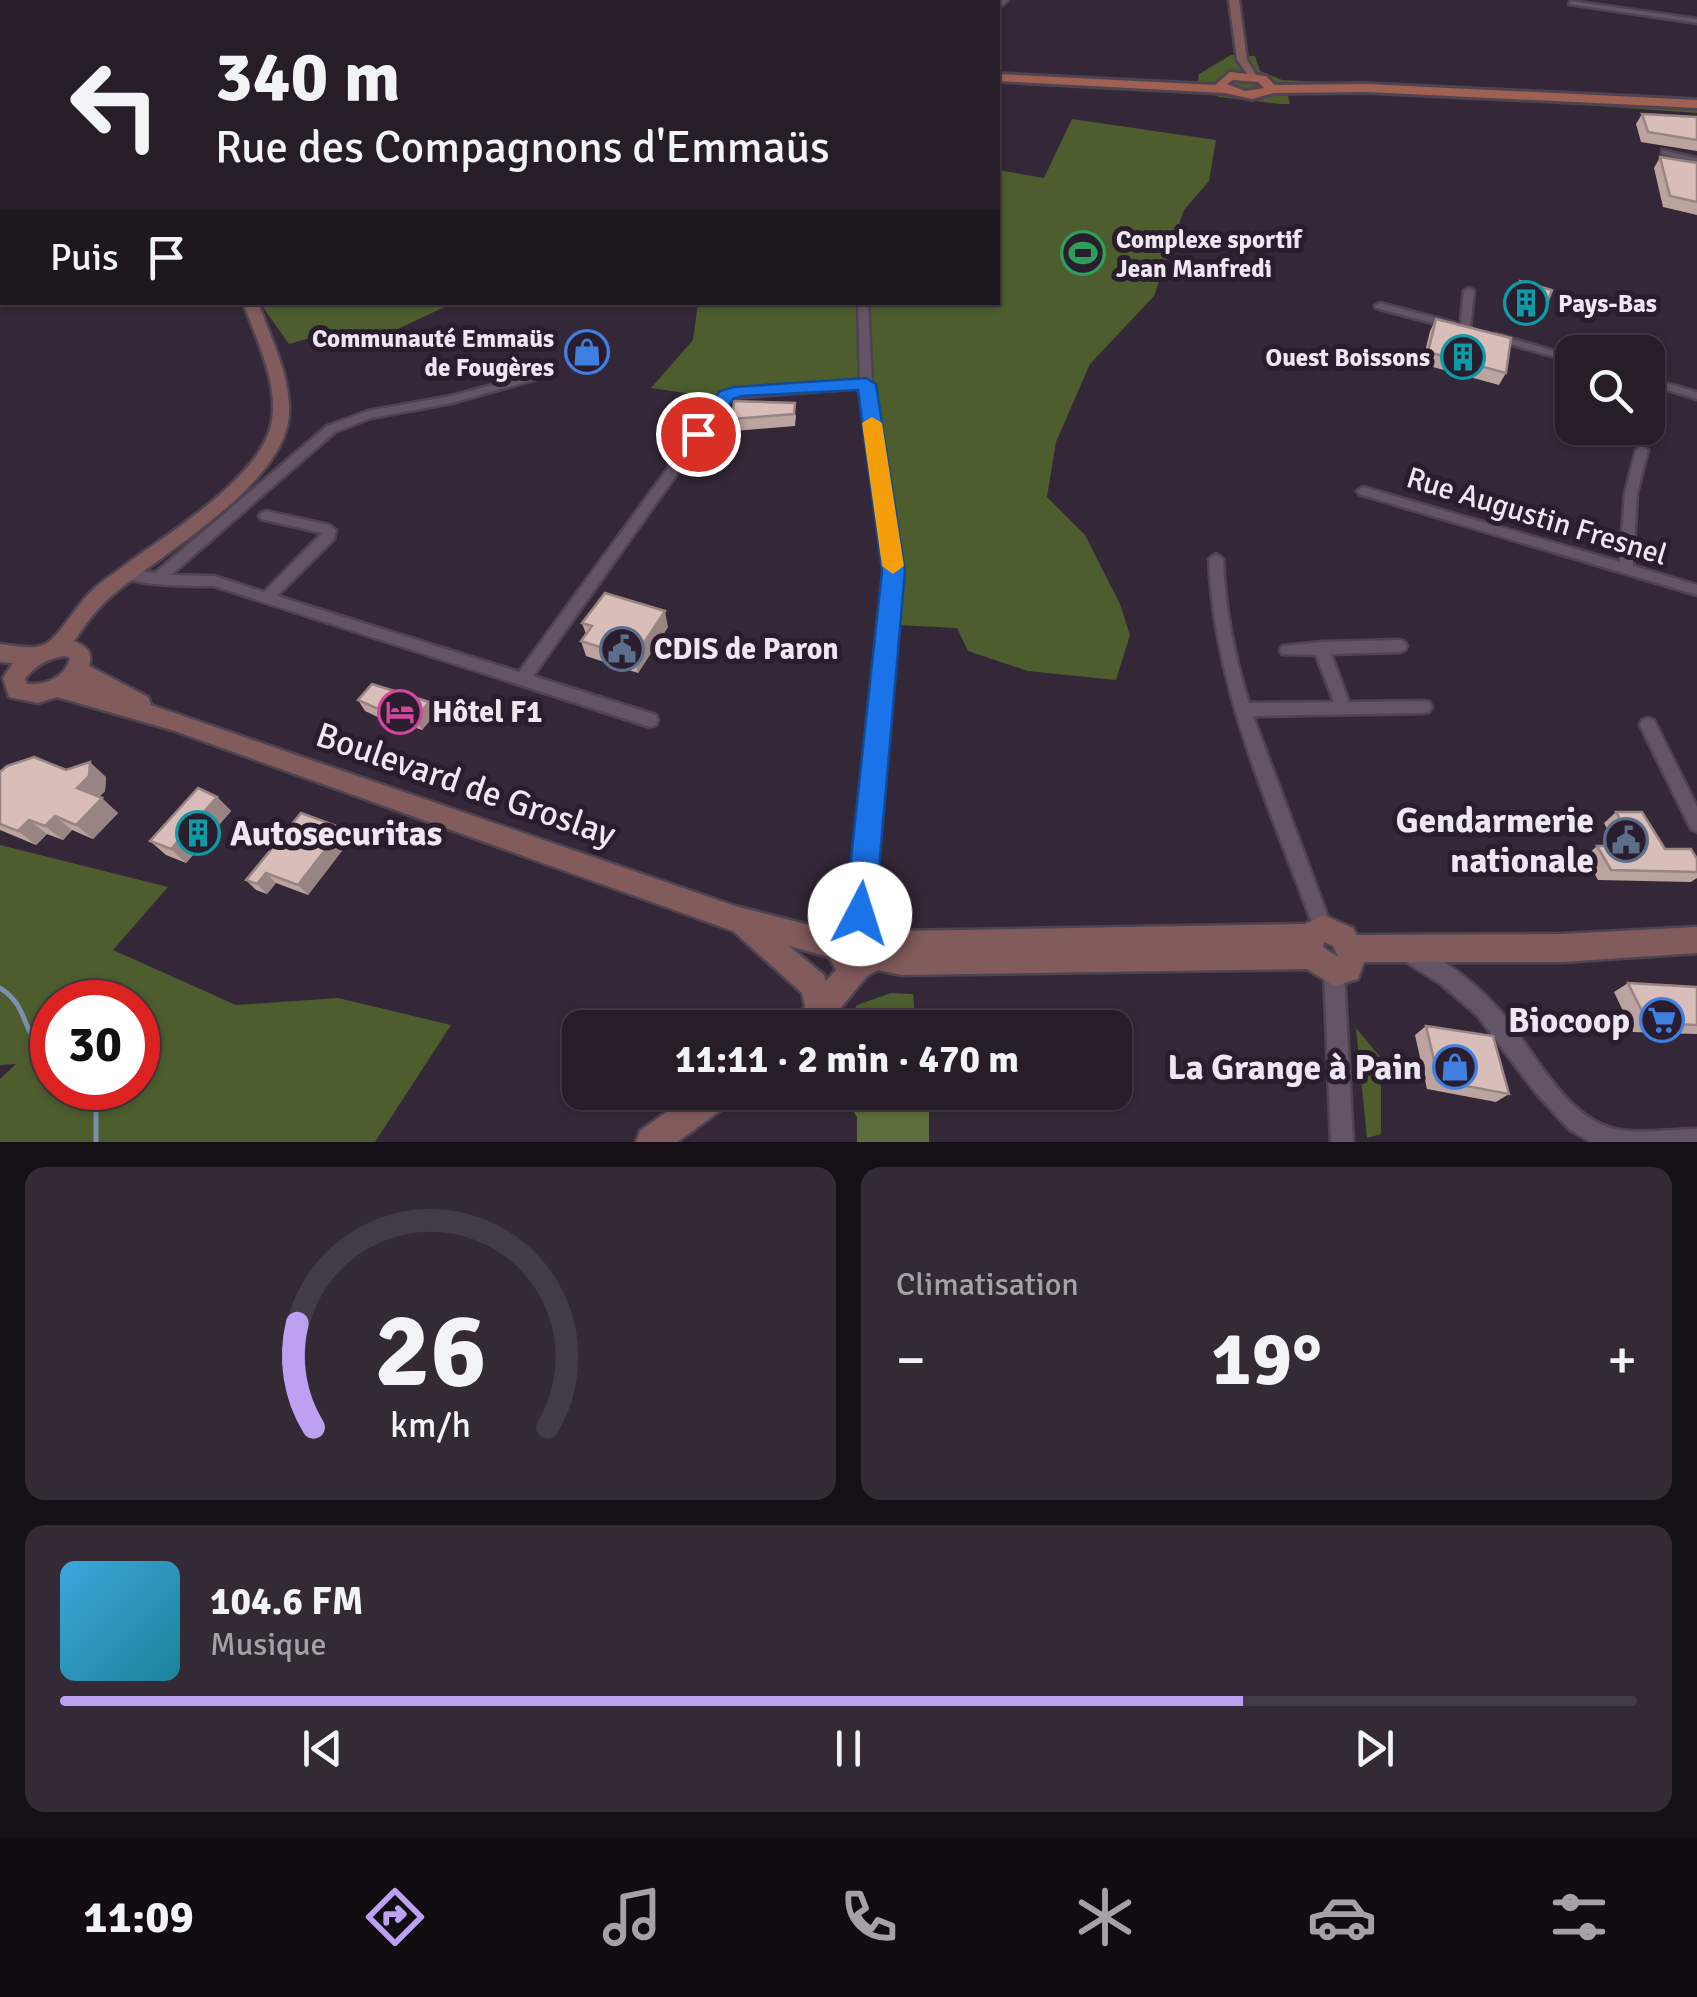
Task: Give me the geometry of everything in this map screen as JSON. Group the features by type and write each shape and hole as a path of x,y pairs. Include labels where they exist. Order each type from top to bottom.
{"main road":[{"path":"1222,85 1236,76 1242,60 1234,0"},
{"path":"1242,60 1265,83"},
{"path":"1236,76 1308,86 1697,104"},
{"path":"1000,78 1222,85 1250,95 1265,83"},
{"path":"7,673 58,647 84,610 244,481 279,428 276,384 251,305"},
{"path":"56,688 78,670 81,654 58,647"},
{"path":"0,654 32,657"},
{"name":"Boulevard de Groslay","path":"78,670 173,721"},
{"name":"Boulevard de Groslay","path":"7,673 24,694 56,688 173,721 735,918 902,961 1314,940"},
{"name":"Boulevard de Groslay","path":"735,918 814,985 812,1010"},
{"path":"1343,936 1352,948 1351,965 1334,972 1314,940 1343,936"},
{"path":"1352,948 1697,940"},
{"path":"1638,944 1697,950"},
{"path":"818,1010 861,948"},
{"path":"651,1142 695,1110"}],"street":[{"path":"1571,3 1697,21"},
{"path":"1665,152 1697,161"},
{"path":"1465,328 1469,290"},
{"path":"861,948 894,571 866,384 863,305"},
{"path":"1380,306 1555,353"},
{"path":"157,579 331,430 368,415 452,400 533,377"},
{"path":"524,677 727,395 866,384"},
{"path":"1665,386 1697,396"},
{"path":"1626,568 1632,493 1642,450"},
{"name":"Rue Augustin Fresnel","path":"1363,491 1697,590"},
{"path":"266,516 329,530 329,536 266,598"},
{"path":"1216,559 1214,594 1244,710 1314,940"},
{"path":"126,574 214,581 650,720"},
{"path":"1287,650 1400,646"},
{"path":"1321,648 1344,708"},
{"path":"1244,710 1424,706"},
{"path":"1648,725 1697,824"},
{"path":"1404,949 1454,981 1487,1011 1565,1112 1586,1128 1619,1141 1697,1140"},
{"path":"1334,972 1342,1142"}],"green space":[{"path":"1231,55 1255,56 1260,71 1282,80 1697,100 1697,113 1471,97 1303,92 1287,92 1290,104 1281,104 1219,97 1197,85 1199,74"},
{"path":"1072,119 1216,140 1209,181 1184,210 1154,296 1090,364 1056,442 1047,497 1085,535 1120,604 1130,635 1116,680 1028,671 968,651 957,628 898,625 902,572 869,378 736,386 713,397 651,388 693,340 698,305 1000,305 1000,170 1044,178"},
{"path":"261,305 449,305 349,352 313,337 289,344"},
{"path":"0,845 168,887 113,950 236,1005 338,998 451,1025 375,1142 0,1142 0,1079 16,1064 0,1065"},
{"path":"891,993 913,994 914,1010 853,1010 857,1005"},
{"path":"1356,1028 1381,1058 1381,1134 1367,1138"},
{"path":"853,1110 929,1110 929,1142 857,1142 857,1117"}],"building":[{"path":"1642,114 1697,117 1697,140 1648,132"},
{"path":"1660,157 1697,163 1697,202 1670,196"},
{"path":"1520,281 1552,290 1547,303 1514,293"},
{"path":"1436,319 1511,338 1506,373 1428,352"},
{"path":"734,401 795,403 794,414 732,419"},
{"path":"605,593 665,611 634,658 581,641 592,626 582,623"},
{"path":"372,684 429,702 415,719 395,712 392,715 358,700"},
{"path":"34,757 66,770 90,762 89,776 77,788 102,798 76,825 55,816 45,826 29,820 18,831 0,824 0,772"},
{"path":"198,788 217,797 171,849 150,841"},
{"path":"1616,812 1642,812 1665,849 1691,849 1697,859 1697,872 1611,870 1597,846 1635,846"},
{"path":"301,813 342,828 298,885 266,873 257,884 246,880"},
{"path":"1628,983 1697,987 1697,1025 1648,1023"},
{"name":"La Grange à Pain","path":"1426,1026 1493,1036 1509,1094 1439,1081"}],"waterway":[{"path":"0,988 16,1003 30,1032"},
{"path":"96,1110 96,1142"}],"slow traffic":[{"path":"872,423 893,566"}],"place":[{"name":"Complexe sportif Jean Manfredi","path":"1083,253"},
{"name":"Pays-Bas","path":"1526,303"},
{"name":"Communauté Emmaüs de Fougères","path":"587,352"},
{"name":"Ouest Boissons","path":"1463,357"},
{"name":"CDIS de Paron","path":"622,649"},
{"name":"Hôtel F1","path":"400,712"},
{"name":"Autosecuritas","path":"198,833"},
{"name":"Gendarmerie nationale","path":"1626,840"},
{"name":"Biocoop","path":"1662,1020"},
{"name":"La Grange à Pain","path":"1455,1067"}],"route":[{"path":"698,434 727,395 740,391 866,384 894,571 860,914"}]}
